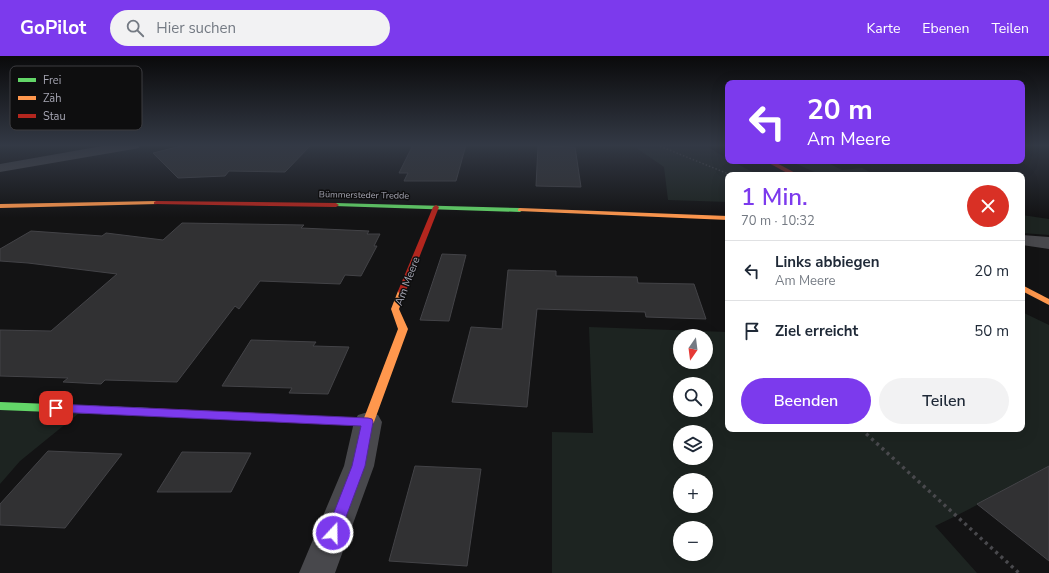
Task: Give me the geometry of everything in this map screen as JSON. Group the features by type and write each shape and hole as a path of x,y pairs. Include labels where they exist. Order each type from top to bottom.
{"street":[{"name":"Bümmersteder Tredde","path":"0,206 190,202 436,207 725,218"},
{"name":"Am Meere","path":"317,573 359,466 368,422 403,329 395,309 436,207"},
{"path":"1025,240 1049,243"},
{"path":"1025,290 1049,302"},
{"path":"0,406 84,408 368,422"}],"path":[{"path":"864,432 1019,573"}],"shaded area":[{"path":"664,169 747,169 752,172 725,172 725,202 668,200"},
{"path":"808,169 864,169 869,172 814,172"},
{"path":"1025,215 1049,219 1049,235 1025,233"},
{"path":"1025,313 1049,325 1049,466 935,526 977,573 552,573 552,432 593,433 589,327 673,330 673,369 713,369 713,331 725,332 725,432 1025,432"},
{"path":"0,406 84,409 20,461 0,484"}],"building":[{"path":"169,169 288,169 285,172 229,171 225,176 178,178"},
{"path":"401,169 459,169 456,181 404,181 408,173 399,173"},
{"path":"537,169 578,169 581,187 536,186"},
{"path":"182,223 304,225 301,228 369,231 367,234 380,234 374,246 377,246 361,276 345,275 340,284 260,281 239,309 235,306 177,382 105,380 101,384 63,382 68,378 0,376 0,330 51,331 117,274 0,261 0,249 31,231 102,236 106,233 163,240"},
{"path":"442,254 466,255 449,321 420,320"},
{"path":"508,270 556,271 556,276 637,277 638,283 694,284 706,319 646,317 645,312 537,309 527,407 452,402 471,327 502,329"},
{"path":"251,340 316,342 313,346 349,347 328,394 289,393 292,388 222,386"},
{"path":"48,451 122,454 65,528 0,525 0,504"},
{"path":"182,452 251,453 231,492 157,492"},
{"path":"415,466 481,469 467,566 389,561"},
{"path":"1049,466 1049,561 977,504"}],"traffic: fast":[{"path":"336,205 520,210"},
{"path":"0,406 150,412"}],"traffic: slow":[{"path":"0,206 156,203"},
{"path":"520,210 725,218"},
{"path":"1025,290 1049,302"},
{"path":"340,421 368,422 403,329 395,309 402,291"}],"traffic: jam":[{"path":"784,169 790,172"},
{"path":"156,203 336,205"},
{"path":"402,291 436,207"},
{"path":"150,412 340,421"}],"route":[{"path":"56,408 84,408 368,422 359,466 333,533"}]}
